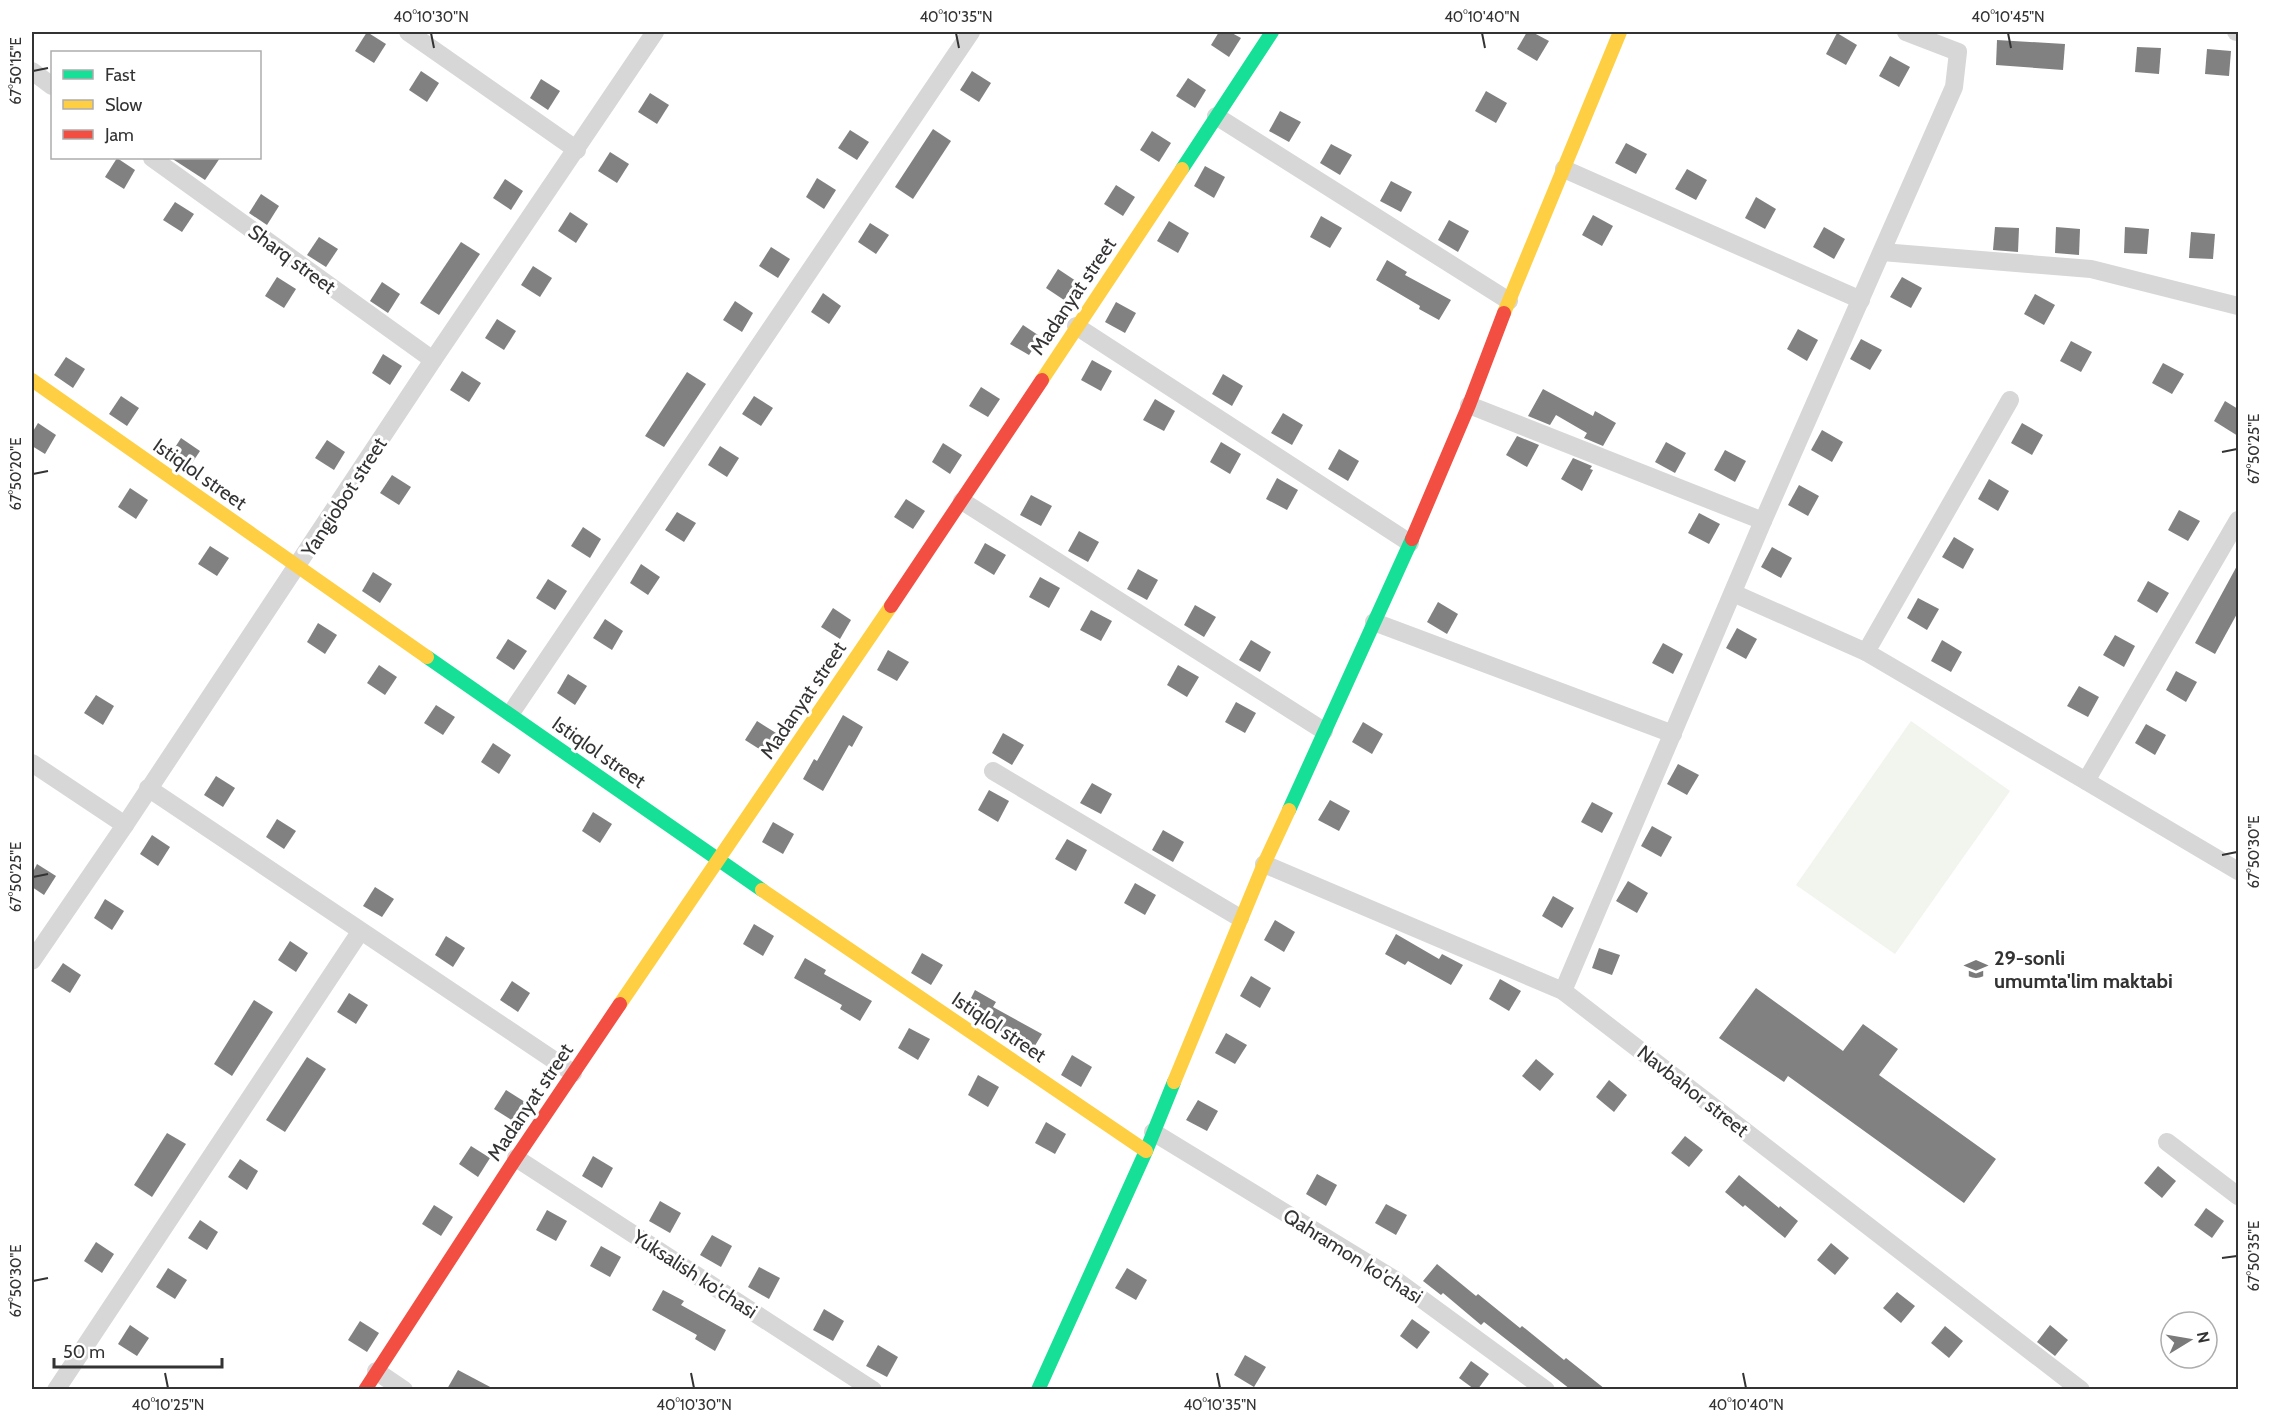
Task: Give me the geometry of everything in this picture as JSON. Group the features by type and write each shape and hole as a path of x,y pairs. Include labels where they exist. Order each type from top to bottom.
{"street":[{"path":"408,32 577,150"},
{"name":"Yangiobot street","path":"32,961 655,32"},
{"path":"511,713 971,32"},
{"name":"Madanyat street","path":"365,1389 573,1073 962,501 1272,32"},
{"path":"1038,1389 1146,1151 1240,918 1410,543 1469,405 1509,301 1620,32"},
{"path":"1563,991 1763,521 1954,87 1958,52 1906,32"},
{"path":"32,71 51,85"},
{"path":"1216,116 1509,301"},
{"name":"Sharq street","path":"153,159 433,360"},
{"path":"1564,169 1861,300"},
{"path":"1882,252 2091,269 2238,306"},
{"path":"1076,326 1410,543"},
{"name":"Istiqlol street","path":"32,380 718,860 1146,1151"},
{"path":"1866,652 2010,400"},
{"path":"1469,405 1763,521"},
{"path":"962,501 1324,731"},
{"path":"2086,781 2238,520"},
{"path":"1733,593 1866,652 2238,871"},
{"path":"1374,622 1673,734"},
{"path":"32,763 125,825"},
{"path":"993,771 1240,918"},
{"path":"148,788 573,1073"},
{"name":"Navbahor street","path":"1264,864 1563,991 2081,1389"},
{"path":"56,1389 360,932"},
{"name":"Qahramon ko'chasi","path":"1153,1132 1397,1281 1546,1389"},
{"path":"2167,1142 2238,1196"},
{"name":"Yuksalish ko'chasi","path":"516,1158 873,1389"},
{"path":"376,1371 404,1389"}],"shaded area":[{"path":"1911,721 2010,791 1895,954 1796,885"}],"building":[{"path":"367,32 386,44 374,63 355,51"},
{"path":"1219,32 1230,32 1241,38 1229,57 1211,45"},
{"path":"1527,32 1532,32 1549,41 1537,61 1517,49"},
{"path":"1837,33 1857,45 1846,65 1826,54"},
{"path":"1997,40 2065,44 2063,70 1996,65"},
{"path":"2137,47 2161,48 2159,74 2135,72"},
{"path":"2207,49 2231,51 2229,76 2205,74"},
{"path":"1890,56 1910,67 1899,87 1879,76"},
{"path":"421,71 439,83 427,102 409,90"},
{"path":"972,71 991,83 979,102 960,90"},
{"path":"1188,78 1206,90 1195,108 1176,96"},
{"path":"541,79 560,91 548,110 530,98"},
{"path":"1486,91 1507,103 1496,123 1475,111"},
{"path":"650,93 669,105 657,124 638,112"},
{"path":"1280,111 1301,122 1289,142 1269,131"},
{"path":"933,129 951,141 913,199 895,187"},
{"path":"850,130 869,142 857,160 838,148"},
{"path":"1152,131 1171,143 1159,162 1140,150"},
{"path":"1626,143 1647,154 1636,174 1615,163"},
{"path":"1331,144 1352,155 1340,175 1320,163"},
{"path":"610,152 629,164 617,183 598,171"},
{"path":"116,159 135,170 124,189 105,177"},
{"path":"173,159 219,159 205,180"},
{"path":"1205,166 1225,177 1214,198 1194,186"},
{"path":"1687,169 1707,180 1696,200 1675,189"},
{"path":"817,178 836,190 824,209 806,197"},
{"path":"505,179 523,191 511,210 493,198"},
{"path":"1391,181 1412,192 1401,212 1380,201"},
{"path":"1116,185 1135,197 1123,216 1104,204"},
{"path":"261,194 279,206 267,225 249,213"},
{"path":"1756,197 1776,209 1765,229 1745,218"},
{"path":"175,202 194,214 182,232 163,220"},
{"path":"570,212 588,224 576,243 558,231"},
{"path":"1593,215 1613,226 1602,246 1582,235"},
{"path":"1321,216 1342,228 1330,248 1310,237"},
{"path":"1449,220 1469,231 1458,252 1438,240"},
{"path":"1169,221 1189,233 1178,253 1157,241"},
{"path":"870,223 889,235 876,254 858,242"},
{"path":"1824,227 1845,239 1834,259 1813,247"},
{"path":"1995,227 2019,228 2018,252 1993,250"},
{"path":"2056,227 2080,229 2079,255 2055,253"},
{"path":"2125,227 2149,229 2147,254 2124,253"},
{"path":"2191,232 2215,234 2213,259 2189,258"},
{"path":"319,237 338,249 326,267 307,255"},
{"path":"461,242 480,254 439,315 420,303"},
{"path":"771,247 790,259 778,278 759,266"},
{"path":"1387,260 1407,272 1405,275 1451,300 1439,320 1376,280"},
{"path":"533,266 552,278 540,297 521,285"},
{"path":"1058,269 1076,281 1064,300 1046,288"},
{"path":"277,277 296,289 284,308 265,296"},
{"path":"1902,277 1922,288 1911,308 1890,297"},
{"path":"382,282 400,294 388,313 370,301"},
{"path":"823,293 841,306 829,324 811,312"},
{"path":"2035,294 2055,305 2044,325 2024,314"},
{"path":"735,301 753,313 742,332 723,320"},
{"path":"1116,302 1136,313 1125,333 1105,322"},
{"path":"497,319 516,331 504,350 485,338"},
{"path":"1023,325 1041,337 1029,355 1010,344"},
{"path":"1798,329 1818,340 1807,361 1787,349"},
{"path":"1861,339 1882,350 1870,370 1850,359"},
{"path":"2071,341 2092,352 2081,372 2060,361"},
{"path":"383,354 402,366 390,385 372,373"},
{"path":"66,357 85,369 73,388 54,375"},
{"path":"1092,360 1112,371 1101,391 1081,380"},
{"path":"2163,363 2184,374 2172,394 2152,383"},
{"path":"462,371 481,383 469,402 450,390"},
{"path":"687,372 706,384 664,447 645,436"},
{"path":"1223,374 1243,386 1232,406 1212,394"},
{"path":"981,387 1000,399 988,417 969,406"},
{"path":"1543,389 1593,416 1595,411 1616,423 1603,446 1584,438 1587,433 1556,415 1550,425 1528,416"},
{"path":"121,396 139,408 127,426 109,414"},
{"path":"754,396 773,408 761,426 742,414"},
{"path":"1155,399 1175,411 1164,431 1143,420"},
{"path":"2225,401 2238,409 2238,436 2214,421"},
{"path":"1283,413 1303,425 1292,445 1271,433"},
{"path":"38,423 56,435 45,454 32,446 32,433"},
{"path":"2022,423 2043,435 2032,455 2011,443"},
{"path":"1822,430 1843,442 1832,462 1811,450"},
{"path":"1517,436 1539,445 1527,467 1506,455"},
{"path":"181,438 200,451 188,469 169,457"},
{"path":"327,440 345,452 334,470 315,458"},
{"path":"1221,442 1241,454 1230,474 1210,462"},
{"path":"1666,442 1686,453 1675,473 1655,462"},
{"path":"943,443 962,455 950,474 932,462"},
{"path":"720,446 739,458 727,477 708,465"},
{"path":"1339,449 1359,461 1348,481 1328,469"},
{"path":"1725,450 1746,461 1735,482 1714,470"},
{"path":"1573,458 1592,466 1590,469 1593,470 1582,491 1561,479"},
{"path":"392,475 411,487 399,505 380,493"},
{"path":"1277,478 1298,490 1287,510 1266,499"},
{"path":"1989,479 2009,491 1998,511 1978,499"},
{"path":"1799,485 1819,496 1808,516 1788,505"},
{"path":"130,488 148,500 136,519 118,507"},
{"path":"1031,495 1052,506 1041,526 1020,515"},
{"path":"906,499 925,511 913,529 894,517"},
{"path":"2179,510 2200,521 2188,541 2168,530"},
{"path":"677,512 696,523 684,542 665,530"},
{"path":"1699,513 1720,524 1709,544 1688,533"},
{"path":"583,527 601,539 590,558 571,546"},
{"path":"1079,531 1099,542 1088,562 1068,551"},
{"path":"1954,537 1974,549 1963,569 1942,557"},
{"path":"985,543 1006,555 994,575 974,563"},
{"path":"210,546 229,558 217,576 198,564"},
{"path":"1772,547 1792,558 1781,578 1761,567"},
{"path":"641,564 660,577 648,595 630,583"},
{"path":"2238,564 2238,612 2215,654 2195,643"},
{"path":"1138,569 1158,580 1147,600 1127,589"},
{"path":"373,572 392,584 380,603 362,591"},
{"path":"1040,577 1060,588 1049,608 1029,597"},
{"path":"548,579 567,591 555,610 536,598"},
{"path":"2148,581 2169,593 2157,613 2137,601"},
{"path":"1918,598 1939,609 1927,630 1907,618"},
{"path":"1438,602 1458,614 1447,634 1427,622"},
{"path":"1195,605 1216,617 1204,637 1184,625"},
{"path":"833,608 851,620 840,639 821,627"},
{"path":"1091,610 1112,621 1101,641 1080,630"},
{"path":"605,619 623,631 612,650 593,638"},
{"path":"318,623 337,635 325,654 307,642"},
{"path":"1737,628 1757,639 1746,659 1726,648"},
{"path":"2115,635 2135,646 2124,667 2103,655"},
{"path":"508,639 527,651 514,670 496,658"},
{"path":"1251,640 1271,652 1260,672 1239,660"},
{"path":"1942,640 1962,652 1951,672 1931,661"},
{"path":"1663,643 1683,654 1673,674 1652,663"},
{"path":"888,650 909,662 897,681 877,670"},
{"path":"379,665 397,677 385,695 367,683"},
{"path":"1178,665 1199,677 1187,697 1167,685"},
{"path":"2176,671 2197,682 2186,702 2166,690"},
{"path":"568,674 587,686 575,705 557,693"},
{"path":"2079,686 2099,697 2088,717 2067,706"},
{"path":"96,695 114,706 103,725 84,713"},
{"path":"1236,702 1256,713 1245,733 1225,722"},
{"path":"436,705 455,717 443,735 424,723"},
{"path":"843,715 863,727 852,747 849,745 823,791 803,779 814,759 817,761"},
{"path":"757,721 776,733 764,752 745,740"},
{"path":"1363,722 1383,734 1372,754 1352,742"},
{"path":"2146,724 2166,735 2155,755 2135,743"},
{"path":"1003,733 1024,745 1012,765 992,753"},
{"path":"493,743 511,755 499,774 481,762"},
{"path":"1678,764 1699,775 1687,795 1667,784"},
{"path":"216,776 235,788 223,807 204,795"},
{"path":"1092,783 1112,794 1101,814 1080,803"},
{"path":"989,790 1009,801 998,822 978,810"},
{"path":"1330,800 1350,811 1339,831 1318,820"},
{"path":"1592,802 1613,813 1602,833 1581,822"},
{"path":"593,812 612,824 600,843 582,831"},
{"path":"277,819 296,831 284,849 266,837"},
{"path":"773,822 794,834 783,854 762,842"},
{"path":"1652,826 1672,837 1661,857 1641,846"},
{"path":"1163,830 1184,842 1173,862 1152,850"},
{"path":"152,835 170,847 158,866 140,854"},
{"path":"1067,839 1087,850 1076,871 1055,859"},
{"path":"37,864 56,876 44,895 32,887 32,874"},
{"path":"1628,881 1648,893 1637,913 1616,901"},
{"path":"1135,883 1156,895 1145,915 1124,903"},
{"path":"375,887 394,899 382,917 363,906"},
{"path":"1553,896 1574,908 1562,928 1542,916"},
{"path":"105,899 124,911 112,930 94,918"},
{"path":"1275,920 1295,932 1284,952 1264,940"},
{"path":"754,924 774,936 763,956 743,944"},
{"path":"1396,934 1439,959 1442,954 1463,965 1451,985 1408,961 1405,965 1385,954"},
{"path":"446,936 465,948 453,967 435,955"},
{"path":"290,941 308,953 296,972 278,960"},
{"path":"1599,948 1620,955 1612,975 1592,968"},
{"path":"922,953 943,965 931,985 911,973"},
{"path":"805,958 826,970 824,974 872,1001 860,1021 840,1009 842,1005 794,978"},
{"path":"63,963 81,975 70,993 51,981"},
{"path":"1251,976 1271,988 1260,1008 1240,996"},
{"path":"1500,979 1521,991 1509,1011 1489,999"},
{"path":"512,981 530,993 518,1012 500,1000"},
{"path":"1756,988 1843,1051 1863,1024 1898,1049 1879,1075 1996,1159 1964,1203 1788,1076 1784,1082 1719,1038"},
{"path":"975,990 996,1002 993,1007 1042,1034 1030,1054 1011,1041 1013,1038 965,1010"},
{"path":"349,993 368,1005 356,1024 337,1012"},
{"path":"254,1000 273,1012 232,1076 214,1064"},
{"path":"909,1028 930,1039 918,1060 898,1048"},
{"path":"1226,1033 1247,1045 1235,1064 1215,1053"},
{"path":"1072,1055 1092,1067 1081,1087 1061,1075"},
{"path":"307,1057 326,1069 285,1132 266,1120"},
{"path":"1536,1059 1554,1074 1540,1091 1522,1076"},
{"path":"978,1075 999,1087 988,1107 968,1095"},
{"path":"1609,1080 1627,1095 1614,1112 1596,1097"},
{"path":"506,1090 525,1102 513,1121 494,1109"},
{"path":"1198,1100 1218,1111 1207,1131 1186,1120"},
{"path":"1046,1122 1066,1134 1055,1154 1035,1143"},
{"path":"167,1133 186,1144 152,1197 134,1185"},
{"path":"1685,1136 1703,1150 1689,1167 1671,1153"},
{"path":"471,1146 490,1158 478,1177 459,1164"},
{"path":"593,1156 613,1168 602,1188 582,1176"},
{"path":"240,1159 258,1171 247,1190 228,1177"},
{"path":"2158,1166 2176,1181 2162,1198 2144,1183"},
{"path":"1317,1174 1337,1185 1326,1206 1306,1194"},
{"path":"1739,1175 1798,1221 1785,1238 1745,1205 1743,1207 1725,1192"},
{"path":"660,1201 681,1213 670,1233 649,1221"},
{"path":"1386,1204 1407,1215 1396,1235 1375,1223"},
{"path":"434,1205 453,1217 441,1236 422,1224"},
{"path":"2206,1208 2224,1221 2212,1238 2194,1225"},
{"path":"547,1210 567,1221 556,1241 536,1230"},
{"path":"200,1220 218,1232 207,1250 188,1238"},
{"path":"712,1235 732,1246 721,1267 700,1255"},
{"path":"96,1242 114,1254 102,1273 84,1261"},
{"path":"1831,1243 1849,1258 1835,1275 1817,1260"},
{"path":"601,1246 621,1257 610,1277 590,1266"},
{"path":"1437,1264 1476,1296 1478,1294 1520,1328 1522,1326 1605,1389 1570,1389 1484,1322 1481,1325 1443,1293 1441,1295 1423,1281"},
{"path":"759,1267 780,1278 769,1299 748,1287"},
{"path":"168,1268 187,1280 175,1299 156,1287"},
{"path":"1127,1268 1147,1280 1136,1300 1115,1288"},
{"path":"663,1290 684,1301 681,1305 726,1330 715,1351 695,1339 697,1335 652,1310"},
{"path":"1897,1292 1915,1306 1901,1323 1883,1308"},
{"path":"824,1309 844,1321 833,1341 813,1330"},
{"path":"1412,1319 1430,1332 1417,1349 1400,1336"},
{"path":"360,1321 379,1333 367,1352 348,1340"},
{"path":"130,1325 149,1338 137,1356 118,1344"},
{"path":"2050,1325 2068,1340 2055,1356 2037,1342"},
{"path":"1945,1326 1963,1341 1949,1358 1931,1343"},
{"path":"878,1345 898,1357 887,1377 866,1366"},
{"path":"1245,1355 1266,1367 1254,1387 1234,1375"},
{"path":"1471,1361 1489,1374 1478,1389 1474,1389 1459,1378"},
{"path":"458,1370 494,1389 447,1389"}],"traffic: fast":[{"path":"1182,169 1272,32"},
{"path":"1289,810 1412,539"},
{"path":"427,657 762,890"},
{"path":"1038,1390 1146,1151 1174,1082"}],"traffic: slow":[{"path":"1504,313 1620,32"},
{"path":"1042,380 1182,169"},
{"path":"32,380 427,657"},
{"path":"620,1004 891,606"},
{"path":"1174,1082 1264,864 1289,810"},
{"path":"762,890 1146,1151"}],"traffic: jam":[{"path":"1412,539 1469,405 1504,313"},
{"path":"891,606 1042,380"},
{"path":"365,1390 516,1158 620,1004"}],"place":[{"name":"29-sonli umumta'lim maktabi","path":"1976,969"}]}
